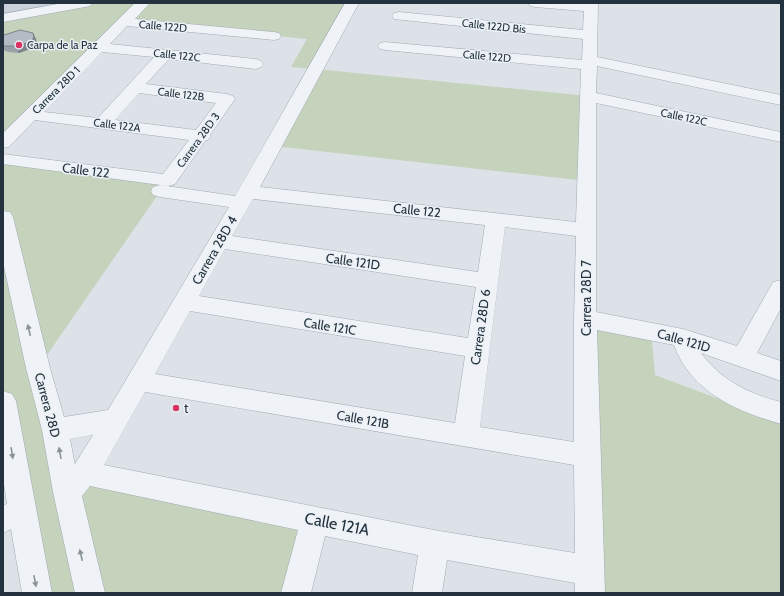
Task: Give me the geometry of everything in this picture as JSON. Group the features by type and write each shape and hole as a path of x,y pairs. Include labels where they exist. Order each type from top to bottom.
{"street":[{"path":"3,18 85,3"},
{"name":"Carrera 28D 1","path":"3,143 142,3"},
{"name":"Carrera 28D 4","path":"76,482 116,420 244,198 352,3"},
{"path":"535,3 590,6"},
{"name":"Carrera 28D 7","path":"590,6 585,319 590,582"},
{"name":"Calle 122D Bis","path":"399,16 590,36"},
{"name":"Calle 122D","path":"124,22 274,36"},
{"name":"Calle 122D","path":"385,46 589,62 781,100"},
{"name":"Calle 122C","path":"98,47 256,64"},
{"path":"103,124 165,54"},
{"name":"Calle 122B","path":"136,88 227,99"},
{"name":"Calle 122C","path":"588,96 781,137"},
{"name":"Carrera 28D 3","path":"164,186 202,136 227,99"},
{"name":"Calle 122A","path":"31,115 202,136"},
{"name":"Calle 122","path":"3,159 244,198 496,219 586,230"},
{"name":"Carrera 28D","path":"3,217 38,368 56,430 76,482 90,593"},
{"name":"Carrera 28D 6","path":"466,436 486,280 496,219"},
{"name":"Calle 121D","path":"219,241 486,280"},
{"path":"743,357 781,288"},
{"name":"Calle 121C","path":"184,302 477,349"},
{"name":"Calle 121D","path":"585,319 651,330 683,338 781,371"},
{"path":"683,338 691,358 707,377 736,397 757,407 781,413"},
{"name":"Calle 121B","path":"138,380 588,456"},
{"path":"4,408 12,515 37,593"},
{"path":"56,430 116,420"},
{"name":"Calle 121A","path":"76,482 315,520 434,544 590,582"},
{"path":"296,593 315,520"},
{"path":"427,593 434,544"}],"shaded area":[{"path":"3,3 85,3 3,18"}],"green space":[{"path":"85,3 352,3 315,69 588,96 587,181 274,146 314,69 291,67 307,39 124,22 3,143 3,18"},
{"path":"3,159 168,180 38,368 67,491 85,473 315,520 296,593 37,593 3,401"},
{"path":"585,319 651,330 655,375 781,422 781,593 590,593"}],"building":[{"path":"20,30 33,33 34,38 27,43 16,46 3,45 4,35"}],"place":[{"name":"Carpa de la Paz","path":"19,45"},
{"name":"t","path":"176,408"}]}
